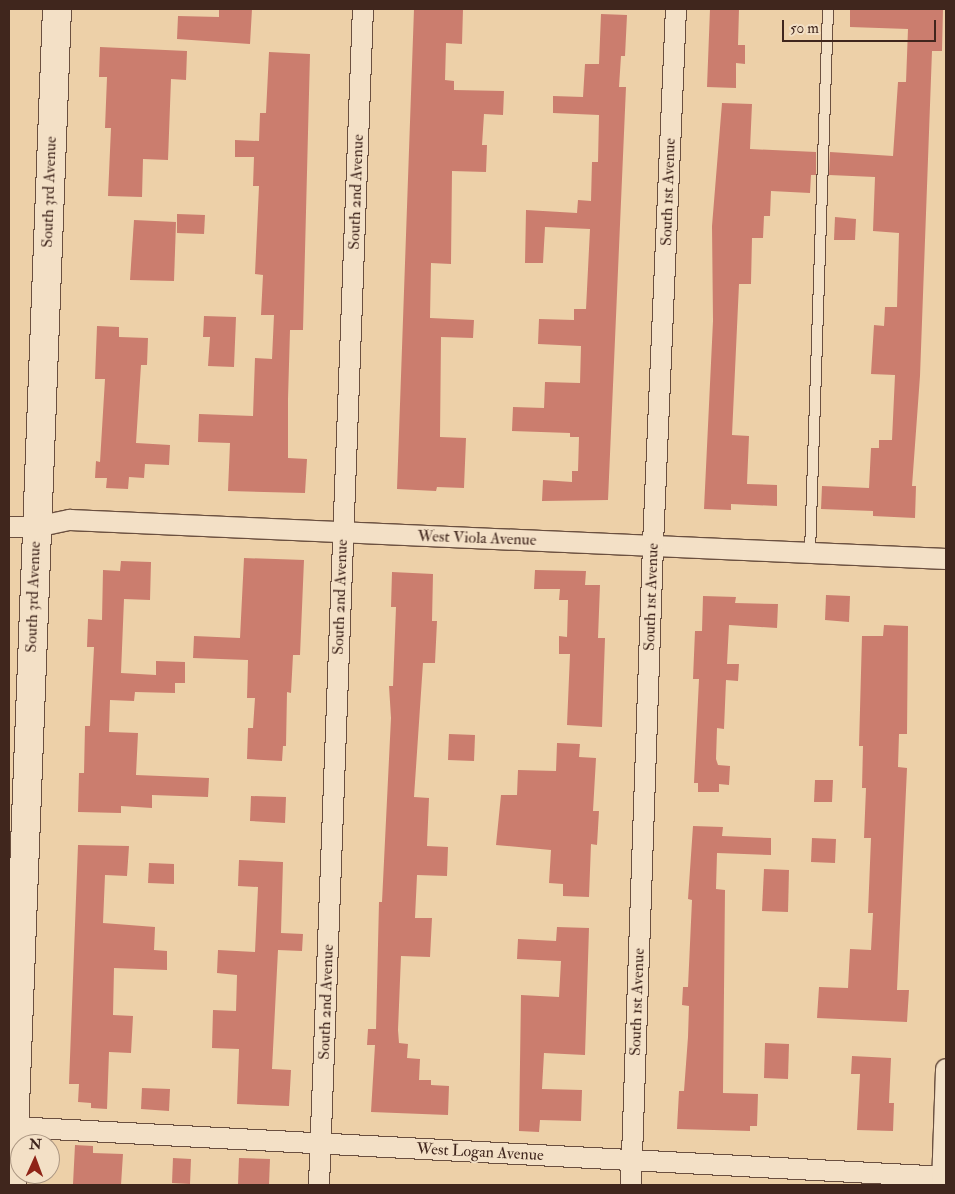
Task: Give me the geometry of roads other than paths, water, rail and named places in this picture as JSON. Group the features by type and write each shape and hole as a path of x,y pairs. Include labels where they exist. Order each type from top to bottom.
{"street":[{"name":"South 3rd Avenue","path":"12,1185 57,9"},
{"name":"South 2nd Avenue","path":"319,1185 363,9"},
{"name":"South 1st Avenue","path":"631,1185 653,544 676,9"},
{"name":"West Viola Avenue","path":"9,527 36,527 70,520 343,533 653,544 946,559"},
{"path":"944,1179 946,1070"},
{"name":"West Logan Avenue","path":"14,1127 632,1159 944,1179"}],"lane":[{"path":"810,552 828,9"}]}
